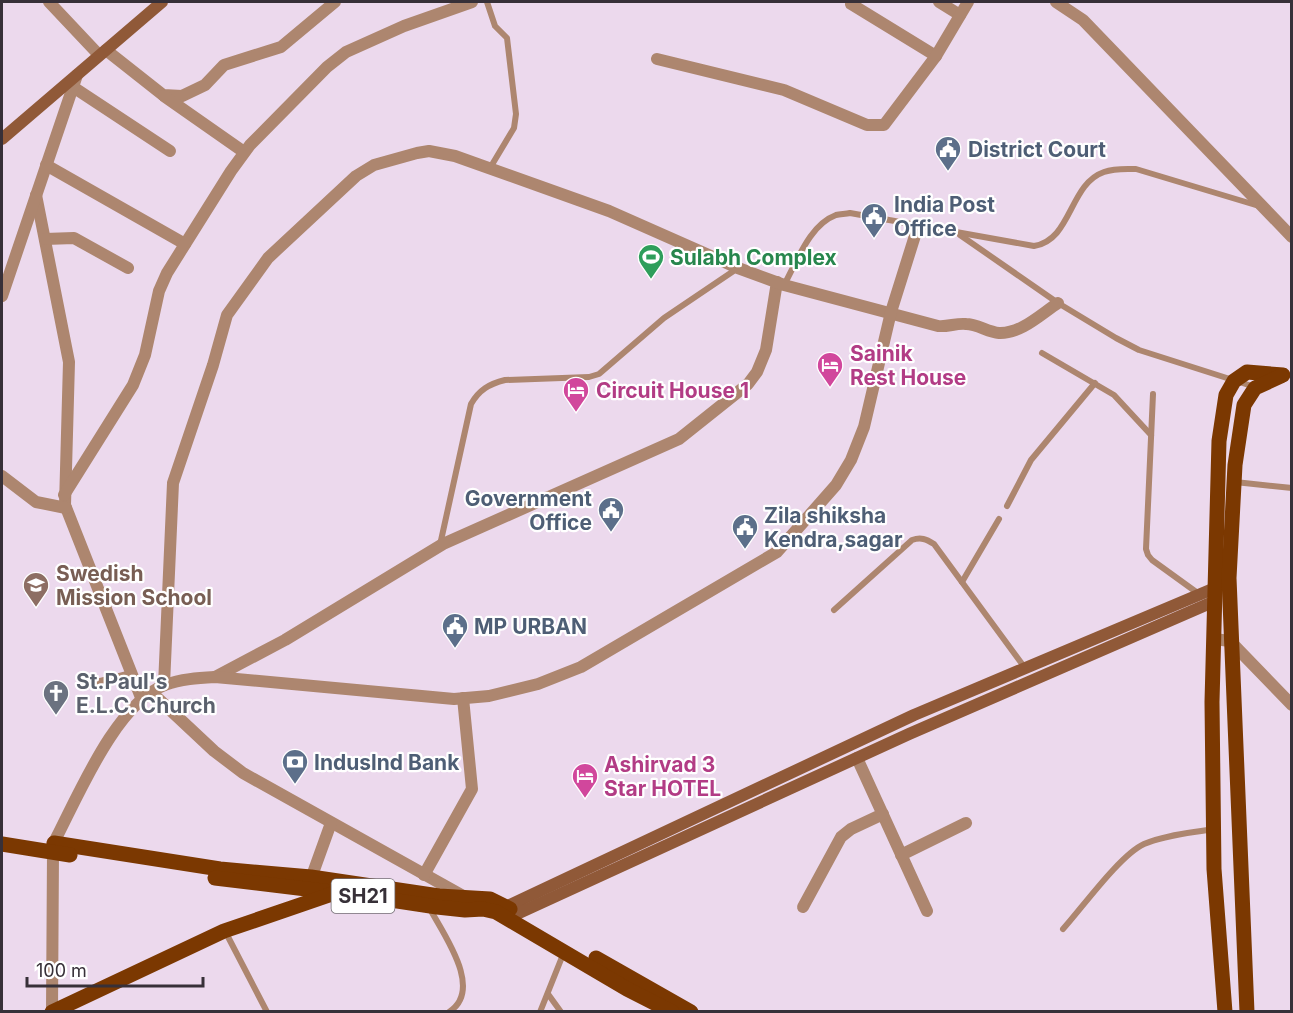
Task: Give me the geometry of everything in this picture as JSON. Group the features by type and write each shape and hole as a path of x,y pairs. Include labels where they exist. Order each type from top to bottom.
{"main road":[{"path":"1247,1011 1230,641 1222,593 1220,441 1226,394 1234,381 1247,372 1287,373"},
{"path":"1225,1011 1214,869 1212,702 1214,639 1222,593 1244,405 1255,388 1287,373"},
{"path":"2,844 52,849"},
{"name":"SH21","path":"52,849 220,869 309,883 439,896 483,909 508,912 692,1011"},
{"path":"309,883 338,892"},
{"name":"SH21","path":"52,1011 225,931 338,892 428,906 465,904"},
{"name":"SH21","path":"508,912 564,952 627,989 672,1011"}],"street":[{"path":"49,2 103,53 244,152"},
{"path":"2,140 162,2"},
{"path":"163,95 182,96 205,85 224,65 281,47 335,2"},
{"path":"64,495 132,385 145,355 162,282 244,152 327,67 346,52 404,26 472,2"},
{"path":"939,2 960,15"},
{"path":"657,59 784,90 867,125 884,126 936,56 968,2"},
{"path":"1056,2 1083,20 1292,237"},
{"path":"851,4 936,56"},
{"path":"2,296 77,75"},
{"path":"73,87 170,151"},
{"path":"164,685 173,483 213,365 225,321 230,310 268,258 356,176 375,165 429,151 455,156 609,211 738,268 781,283 938,326 968,324 997,333 1005,332 1025,325 1058,303"},
{"path":"46,165 185,244"},
{"path":"36,195 69,362 64,495 66,508 131,673 146,696 243,773 424,875 465,904"},
{"path":"52,1011 52,849 105,746 128,714 146,696 164,685 195,678 215,677 454,699 489,696 538,684 581,667 777,552 836,485 851,460 864,428 891,312 918,226"},
{"path":"45,239 74,238 129,268"},
{"path":"215,677 285,640 440,546 678,439 748,384 757,372 766,350 781,283"},
{"path":"2,476 36,502 66,508"},
{"path":"508,912 914,715 1199,595 1222,593"},
{"path":"508,912 1222,593"},
{"path":"1214,639 1230,641 1292,705"},
{"path":"424,875 472,789 463,698"},
{"path":"857,758 927,911"},
{"path":"803,907 841,837 851,829 883,814"},
{"path":"309,883 331,823"},
{"path":"901,855 966,823"},
{"path":"2,854 17,847"}],"lane":[{"path":"487,2 495,26 507,38 516,114 514,128 490,168"},
{"path":"781,283 813,233 824,222 836,215 850,213 1023,246 1046,244 1054,237 1086,183 1102,172 1117,168 1136,169 1263,207"},
{"path":"957,233 1058,303 1116,339 1139,350 1255,388"},
{"path":"440,546 471,404 476,395 494,383 506,380 589,377 599,374 664,318 738,268"},
{"path":"1042,353 1095,383 1119,400 1151,435"},
{"path":"1007,506 1030,460 1095,383"},
{"path":"1153,394 1146,549 1148,555 1199,595"},
{"path":"1234,482 1292,488"},
{"path":"962,582 999,519"},
{"path":"834,609 912,540 919,537 934,544 1025,668"},
{"path":"81,686 131,673"},
{"path":"1063,929 1122,861 1136,849 1158,839 1214,829"},
{"path":"428,906 462,970 464,993 458,1006 449,1011"},
{"path":"225,931 267,1011"},
{"path":"540,1011 564,952"},
{"path":"548,994 561,1011"}],"place":[{"name":"District Court","path":"948,172"},
{"name":"India Post Office","path":"874,239"},
{"name":"Sulabh Complex","path":"651,280"},
{"name":"Sainik Rest House","path":"830,388"},
{"name":"Circuit House 1","path":"576,413"},
{"name":"Government Office","path":"611,533"},
{"name":"Zila shiksha Kendra,sagar","path":"745,550"},
{"name":"Swedish Mission School","path":"36,608"},
{"name":"MP URBAN","path":"455,649"},
{"name":"St.Paul's E.L.C. Church","path":"56,716"},
{"name":"Induslnd Bank","path":"295,785"},
{"name":"Ashirvad 3 Star HOTEL","path":"585,799"}]}
